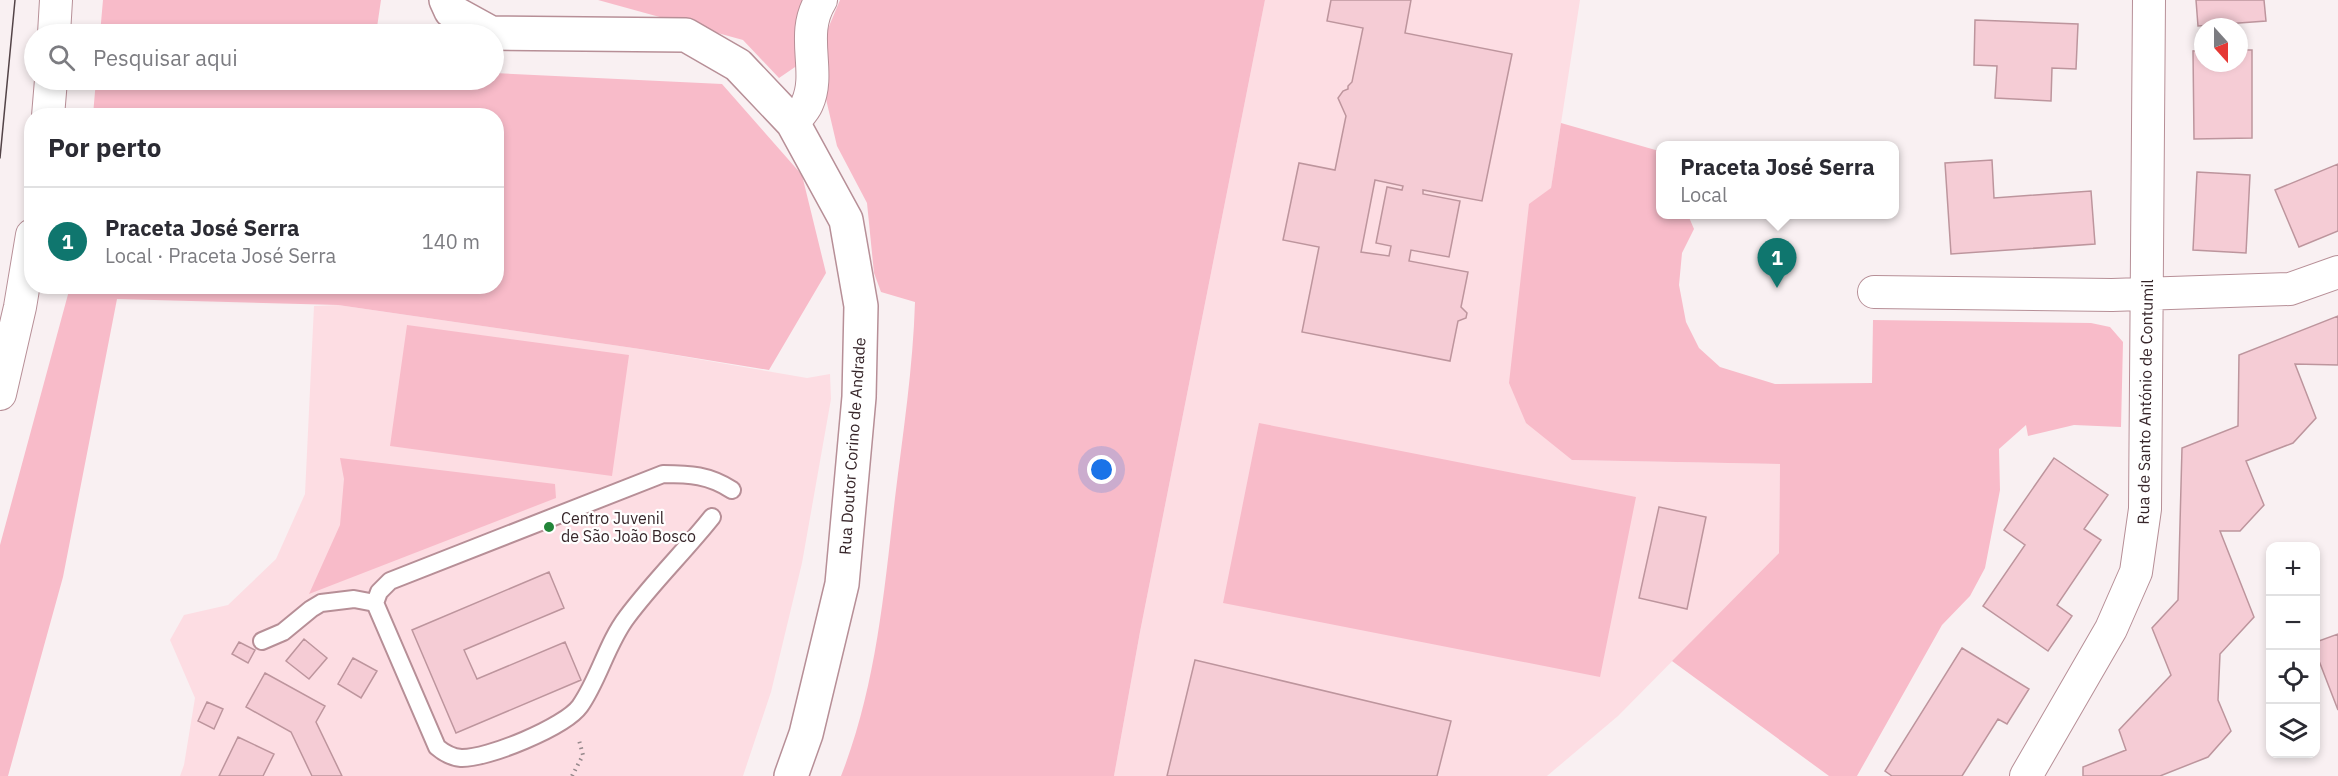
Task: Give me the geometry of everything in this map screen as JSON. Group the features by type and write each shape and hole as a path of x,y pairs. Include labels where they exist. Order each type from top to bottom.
{"street":[{"path":"55,24 56,0"},
{"name":"Rua Doutor Corino de Andrade","path":"446,0 451,11 475,24"},
{"path":"793,123 807,105 812,85 810,33 813,13 821,0"},
{"name":"Rua de Santo António de Contumil","path":"2026,776 2111,628 2136,572 2145,509 2149,0"},
{"name":"Rua Doutor Corino de Andrade","path":"504,33 686,35 738,65 793,123 846,220 861,306 859,397 842,584 806,734 791,776"},
{"path":"49,108 50,90"},
{"path":"1874,292 2148,293 2290,289 2338,272"},
{"path":"0,394 24,282"}],"lane":[{"path":"712,517 624,620 579,706 567,719 548,730 495,751 462,758 447,755 437,747 375,603 379,592 390,581 663,474 683,474 715,479 732,490"},
{"path":"262,641 284,632 321,603 354,599 375,603"}],"path":[{"path":"567,719 576,733 583,755 572,776"}],"shaded area":[{"path":"103,0 381,0 377,24 101,24"},
{"path":"598,0 802,0 798,65 779,78 743,40"},
{"path":"840,0 1265,0 1140,632 1114,776 841,776 863,708 877,639 907,400 915,302 881,292 874,273 867,203 837,146 818,65 827,31"},
{"path":"1265,0 1580,0 1551,188 1572,460 1780,464 1779,553 1618,716 1547,776 1114,776 1140,632"},
{"path":"504,73 722,84 802,175 826,273 769,370 338,305 117,299 63,577 8,776 0,776 0,545 68,294 504,294 504,108 94,108 95,90 504,90"},
{"path":"1561,123 1656,150 1656,219 1690,219 1694,229 1682,253 1679,285 1686,322 1699,348 1720,367 1775,384 1872,383 1873,320 2091,323 2110,327 2123,342 2121,427 2074,425 2028,436 2026,425 1999,449 2000,490 1985,568 1970,596 1942,625 1857,776 1829,776 1672,661 1779,553 1780,464 1572,460 1526,423 1509,383 1529,204 1551,188"},
{"name":"Centro Juvenil de São João Bosco","path":"338,305 640,349 807,378 830,374 831,399 802,563 771,692 743,776 180,776 184,765 195,698 170,640 184,615 228,605 276,559 305,494 314,306"},
{"path":"407,325 629,355 612,476 390,446"},
{"path":"1259,423 1636,497 1600,677 1223,603"},
{"path":"340,458 555,484 556,498 309,594 340,525 344,479"}],"building":[{"path":"1331,0 1411,0 1405,33 1512,54 1482,201 1423,190 1423,194 1460,201 1449,257 1411,250 1409,261 1468,272 1461,307 1467,313 1466,318 1458,321 1450,361 1302,332 1319,247 1283,240 1299,163 1335,170 1346,116 1338,98 1352,82 1363,28 1327,21","holes":["1375,180 1403,186 1402,190 1387,187 1376,243 1391,246 1389,256 1361,252"]},
{"path":"2196,0 2264,0 2266,21 2248,22 2248,18 2197,18"},
{"path":"1975,20 2078,24 2076,69 2052,68 2051,101 1995,98 1997,66 1974,65"},
{"path":"2248,50 2252,50 2252,138 2194,139 2193,51 2194,72 2248,72"},
{"path":"1992,160 1994,198 2091,191 2095,244 1951,254 1945,163"},
{"path":"2338,164 2338,231 2299,247 2275,190"},
{"path":"2197,172 2250,175 2246,253 2193,250"},
{"path":"2338,316 2338,365 2295,364 2316,418 2293,443 2246,461 2264,505 2240,531 2220,531 2254,617 2220,654 2218,700 2231,731 2208,757 2160,776 2083,776 2083,767 2126,750 2119,730 2171,675 2152,628 2178,600 2182,448 2238,426 2239,355"},
{"path":"2054,458 2108,495 2084,529 2101,540 2057,605 2072,616 2048,651 1983,606 2025,545 2004,530"},
{"path":"1659,507 1706,517 1687,609 1639,598"},
{"path":"549,572 564,608 464,650 477,679 565,642 581,680 456,733 412,630"},
{"path":"2338,634 2338,710 2320,663 2320,641"},
{"path":"304,639 327,658 309,679 286,661"},
{"path":"239,642 255,650 248,663 232,654"},
{"path":"1962,648 2029,689 2007,724 1998,719 1962,776 1892,776 1885,771"},
{"path":"353,658 377,671 361,698 338,684"},
{"path":"1195,660 1451,721 1437,776 1167,776"},
{"path":"265,673 325,706 316,722 342,776 312,776 291,732 246,707"},
{"path":"207,702 223,709 214,729 198,721"},
{"path":"238,737 274,754 263,776 219,776"}],"tram line":[{"path":"0,158 15,0"}],"place":[{"name":"Praceta José Serra","path":"1777,288"},
{"name":"Centro Juvenil de São João Bosco","path":"549,527"}]}
